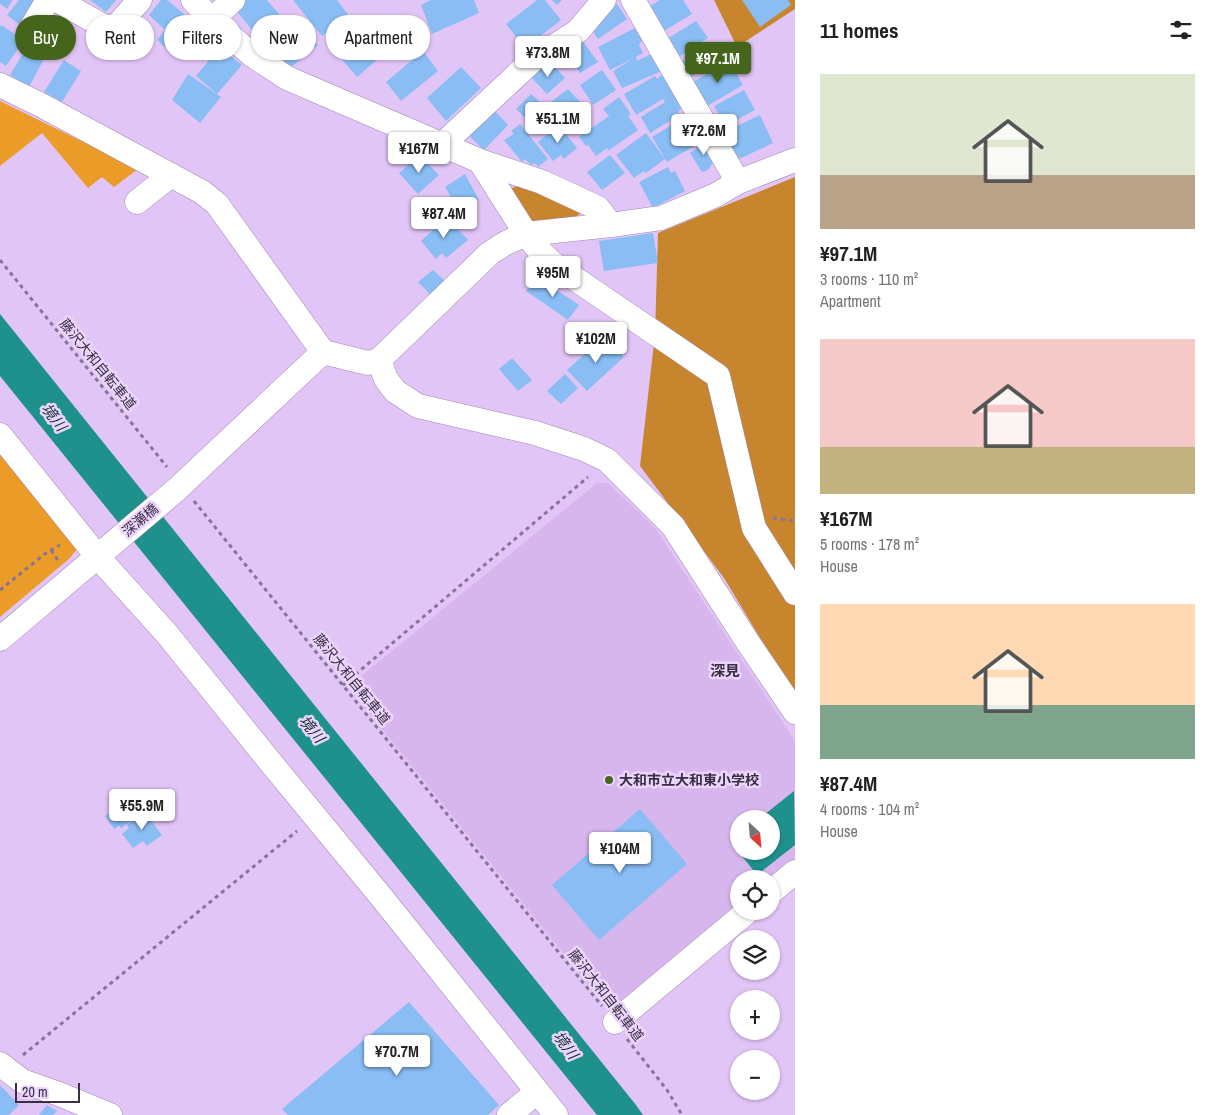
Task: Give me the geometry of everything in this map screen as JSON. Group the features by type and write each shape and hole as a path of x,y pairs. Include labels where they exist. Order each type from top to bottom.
{"street":[{"path":"39,15 48,0"},
{"path":"57,0 112,31 140,0"},
{"path":"193,0 207,15"},
{"path":"217,15 233,0"},
{"path":"443,144 534,58 578,31 604,0"},
{"path":"633,0 738,182"},
{"path":"241,46 252,56 286,78 480,161 542,182 598,208 611,226"},
{"path":"0,86 42,106 202,192 217,204 323,352 368,363 379,360 490,253 504,244 526,234 611,226 661,218 716,195 738,182 795,160"},
{"path":"480,161 526,234 552,263 718,376 754,528 795,593"},
{"path":"137,202 171,175"},
{"name":"深瀬橋","path":"0,639 178,487 323,352"},
{"path":"379,360 386,379 395,391 418,406 535,433 584,449 599,467 673,526 795,712"},
{"path":"0,435 80,534 100,553 383,898 556,1115"},
{"path":"780,884 795,872"},
{"path":"615,1022 737,920"},
{"path":"2,1069 22,1081 60,1094 110,1115"},
{"path":"509,1115 537,1092"}],"path":[{"name":"藤沢大和自転車道","path":"0,260 178,487 343,686 615,1022 667,1090 682,1115"},
{"path":"343,686 599,467"},
{"path":"0,590 46,553 80,534"},
{"path":"2,1069 315,816"}],"shaded area":[{"path":"714,0 795,0 795,9 737,47"},
{"path":"0,101 138,169 114,187 102,177 88,188 42,133 0,166"},
{"path":"795,177 795,696 724,578 640,466 655,334 658,233"},
{"path":"519,185 576,208 581,213 576,217 533,224 510,189"},
{"path":"0,450 80,545 70,558 0,617"},
{"name":"大和市立大和東小学校","path":"597,483 608,483 655,528 795,741 795,862 780,873 780,870 730,870 730,915 611,1012 348,687"}],"water":[{"name":"境川","path":"0,314 643,1115 597,1115 0,376"},
{"path":"794,791 795,845 780,857 780,810 770,810"},
{"path":"745,860 776,860 763,870 753,870"}],"building":[{"path":"0,0 13,0 7,9 0,4"},
{"path":"19,0 33,0 38,4 30,15 15,15 15,21 7,15"},
{"path":"90,0 116,0 106,12"},
{"path":"161,0 167,0 185,15 164,15 164,29 154,20 154,15 149,15"},
{"path":"244,0 267,0 280,15 251,15 251,28 234,8"},
{"path":"293,0 337,0 348,15 326,15 326,33 322,36 316,29 316,15 305,15"},
{"path":"431,0 474,0 479,13 432,34 430,15 425,15 421,5"},
{"path":"537,0 545,0 561,20 525,48 506,24"},
{"path":"552,0 562,0 557,5"},
{"path":"660,0 683,0 692,14 662,32 647,8"},
{"path":"742,0 788,0 791,5 760,27"},
{"path":"615,1 627,19 598,39 590,27"},
{"path":"696,21 708,38 677,58 665,40"},
{"path":"1,25 15,34 15,53 6,66 0,62"},
{"path":"637,27 643,39 639,45 643,53 636,57 637,61 653,53 662,71 622,88 613,71 634,58 610,70 598,47"},
{"path":"164,31 164,46 157,40"},
{"path":"581,39 598,62 580,73 565,52"},
{"path":"714,43 723,59 690,77 681,62"},
{"path":"19,60 43,60 29,87 10,75"},
{"path":"64,60 81,71 62,102 44,92"},
{"path":"209,60 236,60 242,65 217,94 196,76"},
{"path":"283,60 300,60 290,68"},
{"path":"343,60 377,60 357,77"},
{"path":"412,60 430,60 438,71 401,101 386,82"},
{"path":"549,61 565,78 547,94 531,77"},
{"path":"729,61 743,85 707,106 693,82"},
{"path":"461,67 481,88 446,121 427,98"},
{"path":"602,70 616,90 593,105 580,85"},
{"path":"188,74 221,97 200,123 172,100"},
{"path":"663,74 688,105 679,110 676,117 650,133 641,117 665,102 663,99 636,115 624,94 655,76 657,79"},
{"path":"568,89 584,106 568,120 551,102"},
{"path":"744,90 755,110 725,126 714,106"},
{"path":"531,94 550,111 534,126 516,109"},
{"path":"619,97 631,114 628,116 638,130 608,151 607,148 596,156 579,137 609,116 603,109"},
{"path":"495,111 508,125 484,150 468,135"},
{"path":"690,114 701,133 692,139 696,145 667,162 652,137"},
{"path":"760,115 773,143 735,161 722,133"},
{"path":"520,124 548,159 538,167 535,163 531,165 525,159 522,162 504,140 514,134 511,131"},
{"path":"559,125 577,148 564,159 561,155 553,161 538,142"},
{"path":"646,133 665,159 646,173 644,171 634,178 616,155"},
{"path":"708,141 717,156 708,170 702,172 690,153"},
{"path":"419,155 439,175 418,194 399,173"},
{"path":"610,155 625,173 602,190 587,172"},
{"path":"668,167 671,173 675,171 685,191 653,208 639,182"},
{"path":"465,174 479,200 460,212 445,187"},
{"path":"447,217 468,240 446,258 442,253 436,259 421,241"},
{"path":"653,233 658,263 604,271 599,241"},
{"path":"433,270 446,282 431,295 418,282"},
{"path":"537,277 579,305 568,320 526,291"},
{"path":"605,336 624,357 587,391 567,370"},
{"path":"512,358 532,380 518,391 499,369"},
{"path":"565,374 578,388 561,404 547,391"},
{"path":"131,796 143,812 121,828 119,826 114,829 105,816"},
{"path":"640,809 687,864 599,940 552,885"},
{"path":"144,812 162,835 147,846 143,841 133,848 122,834 129,828 127,825"},
{"path":"409,1002 499,1105 488,1115 288,1115 282,1109"},
{"path":"0,1085 19,1105 9,1115 0,1115"},
{"path":"47,1105 57,1111 53,1115 39,1115"}],"place":[{"name":"大和市立大和東小学校","path":"609,780"}],"district":[{"name":"深見","path":"725,670"}]}
